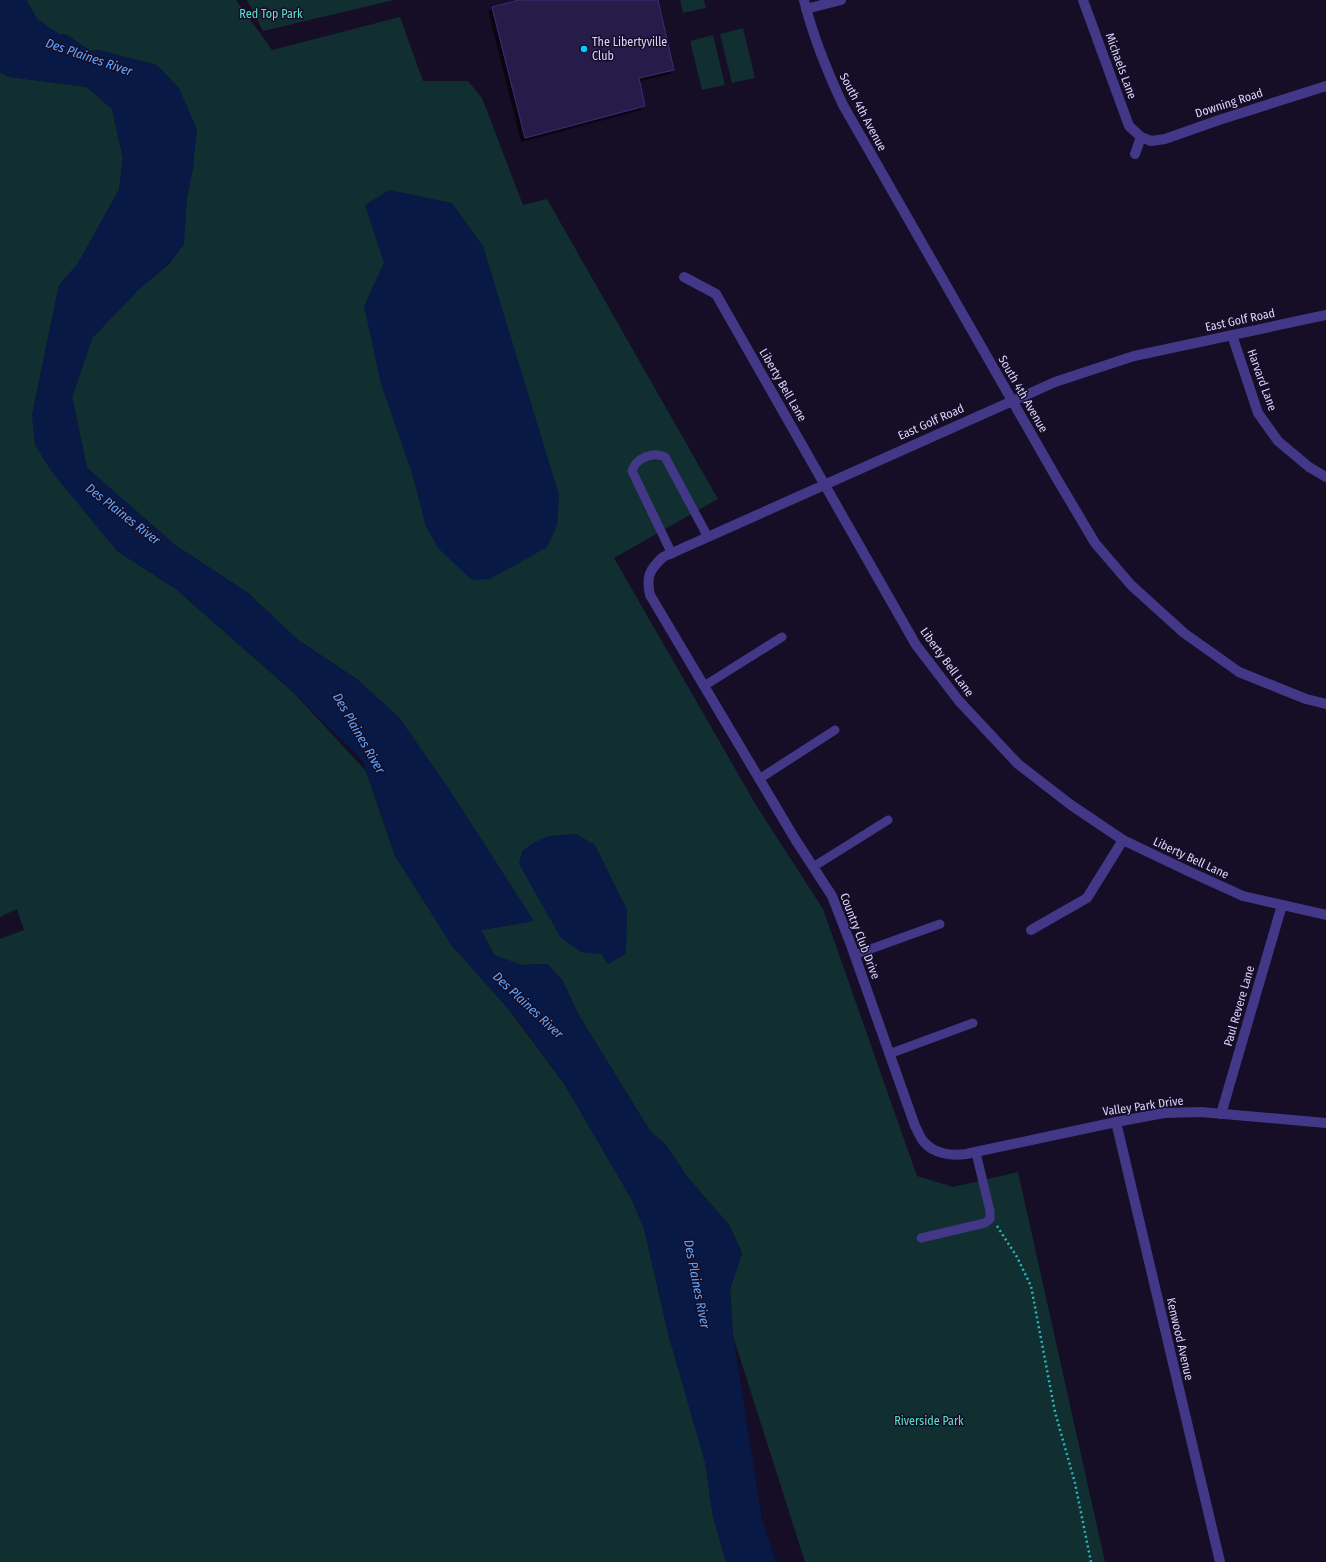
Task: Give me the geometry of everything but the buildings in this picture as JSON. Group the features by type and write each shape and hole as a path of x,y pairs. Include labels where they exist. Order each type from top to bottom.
{"street":[{"path":"805,4 841,0"},
{"name":"Michaels Lane","path":"1083,0 1129,126 1141,137"},
{"name":"South 4th Avenue","path":"805,4 809,23 826,69 843,105 1095,543 1130,585 1184,633 1239,672 1306,699 1326,704"},
{"name":"Downing Road","path":"1141,137 1151,141 1165,139 1326,86"},
{"path":"1135,154 1141,137"},
{"name":"Liberty Bell Lane","path":"684,277 716,294 916,645 959,701 1018,764 1071,805 1123,840 1188,872 1243,896 1326,915"},
{"name":"East Golf Road","path":"684,652 650,596 648,584 650,574 654,566 663,557 1055,382 1134,356 1326,315"},
{"name":"Harvard Lane","path":"1232,335 1258,413 1278,442 1309,467 1326,477"},
{"name":"Country Club Drive","path":"684,652 759,779 832,896 915,1126 925,1143 939,1152 954,1156 971,1153"},
{"path":"1031,930 1088,898 1123,840"},
{"name":"Paul Revere Lane","path":"1221,1114 1282,905"},
{"name":"Valley Park Drive","path":"971,1153 1116,1122 1164,1114 1201,1112 1326,1123"},
{"name":"Kenwood Avenue","path":"1116,1122 1220,1562"}],"lane":[{"path":"672,554 632,471 636,463 643,458 655,455 665,457 708,537"},
{"path":"704,686 782,637"},
{"path":"759,779 835,730"},
{"path":"813,867 888,820"},
{"path":"854,955 940,924"},
{"path":"890,1054 973,1023"},
{"path":"921,1238 986,1223 990,1219 990,1211 971,1153"}],"path":[{"path":"990,1219 996,1224 1017,1256 1031,1286 1055,1412 1075,1483 1091,1562"}],"green space":[{"name":"Riverside Park","path":"26,0 236,0 272,50 400,17 423,81 468,81 482,98 523,205 547,199 718,499 614,558 756,805 823,909 917,1176 953,1187 1018,1172 1105,1562 805,1562 733,1336 730,1289 742,1253 729,1225 688,1178 666,1145 650,1131 578,1014 562,980 547,964 521,965 494,955 481,930 533,921 358,680 298,640 248,593 175,545 87,468 72,397 92,338 138,290 170,263 187,198 193,167 99,50 90,51 67,35 59,34 37,19"},
{"name":"Red Top Park","path":"247,0 394,0 263,31"},
{"path":"680,0 704,0 706,8 683,13"},
{"path":"743,28 755,78 732,83 720,34"},
{"path":"713,35 725,85 702,90 690,41"},
{"path":"0,72 10,77 87,87 112,109 123,158 119,190 77,265 59,285 32,416 117,551 176,589 293,692 366,771 395,856 565,1085 631,1198 644,1228 668,1333 705,1462 713,1516 726,1562 0,1562 0,939 24,930 17,909 0,917"}],"water":[{"name":"Des Plaines River","path":"0,0 26,0 37,19 59,34 67,35 90,51 99,50 157,65 179,88 197,130 193,167 187,198 184,244 170,263 138,290 92,338 72,397 87,468 175,545 248,593 298,640 358,680 398,716 447,786 534,921 481,930 494,955 521,965 547,964 562,980 578,1014 650,1131 666,1145 688,1178 729,1225 742,1254 730,1289 733,1336 762,1519 776,1562 726,1562 713,1516 705,1462 668,1333 644,1228 631,1198 565,1085 518,1020 452,946 395,856 363,761 293,692 176,589 117,551 52,472 35,445 32,416 59,285 77,265 119,190 123,158 112,109 87,87 10,77 0,72"},
{"path":"389,190 452,203 483,246 559,495 557,525 547,547 490,579 472,580 439,549 426,527 412,473 381,384 364,306 384,263 365,205"},
{"path":"576,834 595,845 627,910 626,954 608,964 601,954 581,952 561,938 519,864 522,851 533,843 549,836"}],"place":[{"name":"The Libertyville Club","path":"584,49"}]}
